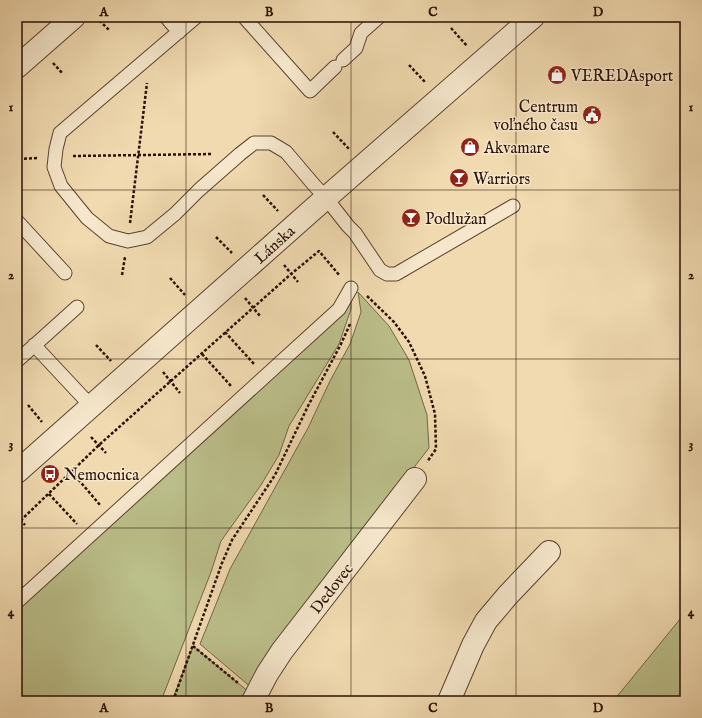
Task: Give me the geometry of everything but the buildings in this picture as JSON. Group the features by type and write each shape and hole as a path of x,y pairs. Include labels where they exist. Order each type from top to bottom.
{"street":[{"path":"17,67 74,17"},
{"name":"Lánska","path":"17,472 533,17"},
{"name":"Dedovec","path":"254,699 267,674 282,651 415,479"},
{"path":"449,701 473,645 486,621 549,552"}],"lane":[{"path":"166,17 178,32"},
{"path":"196,17 60,133 54,167 61,186 74,212 87,218 109,236 128,241 147,237 175,214 199,190 254,142 271,143 286,152 355,233 380,270 387,274 396,274 513,206"},
{"path":"244,17 310,91 356,48 361,34 379,17"},
{"path":"17,221 42,241 65,273"},
{"path":"17,602 339,309 351,288"},
{"path":"17,361 77,307"},
{"path":"34,345 91,406"}],"path":[{"path":"96,17 110,31"},
{"path":"451,28 469,47"},
{"path":"128,241 150,56"},
{"path":"409,64 427,84"},
{"path":"333,132 351,152"},
{"path":"19,159 55,156 240,154"},
{"path":"263,195 281,215"},
{"path":"216,237 235,256"},
{"path":"17,524 98,445 253,307 319,251 351,288"},
{"path":"286,267 298,282"},
{"path":"170,278 188,299"},
{"path":"366,295 394,322 409,342 425,376 435,414 436,449 415,479"},
{"path":"248,301 260,316"},
{"path":"173,701 222,563 232,540 274,475 341,344 351,321"},
{"path":"225,332 265,376"},
{"path":"96,345 114,364"},
{"path":"202,354 242,398"},
{"path":"164,375 180,393"},
{"path":"28,405 45,425"},
{"path":"91,437 106,453"},
{"path":"72,472 111,517"},
{"path":"49,494 89,536"},
{"path":"17,516 26,525"},
{"path":"193,646 254,699"}],"green space":[{"path":"358,292 389,326 409,360 427,415 429,448 260,667 253,689 200,644 230,569 308,428 330,381 350,344 361,312"},
{"path":"351,293 351,309 339,344 289,426 279,455 261,485 221,541 211,572 161,701 17,701 17,607"},
{"path":"685,613 685,701 614,701 615,699"},
{"path":"193,646 255,697 253,701 172,701"}],"place":[{"name":"VEREDAsport","path":"557,75"},
{"name":"Centrum voľného času","path":"592,115"},
{"name":"Akvamare","path":"470,147"},
{"name":"Warriors","path":"459,178"},
{"name":"Podlužan","path":"411,218"},
{"name":"Nemocnica","path":"50,474"}]}
